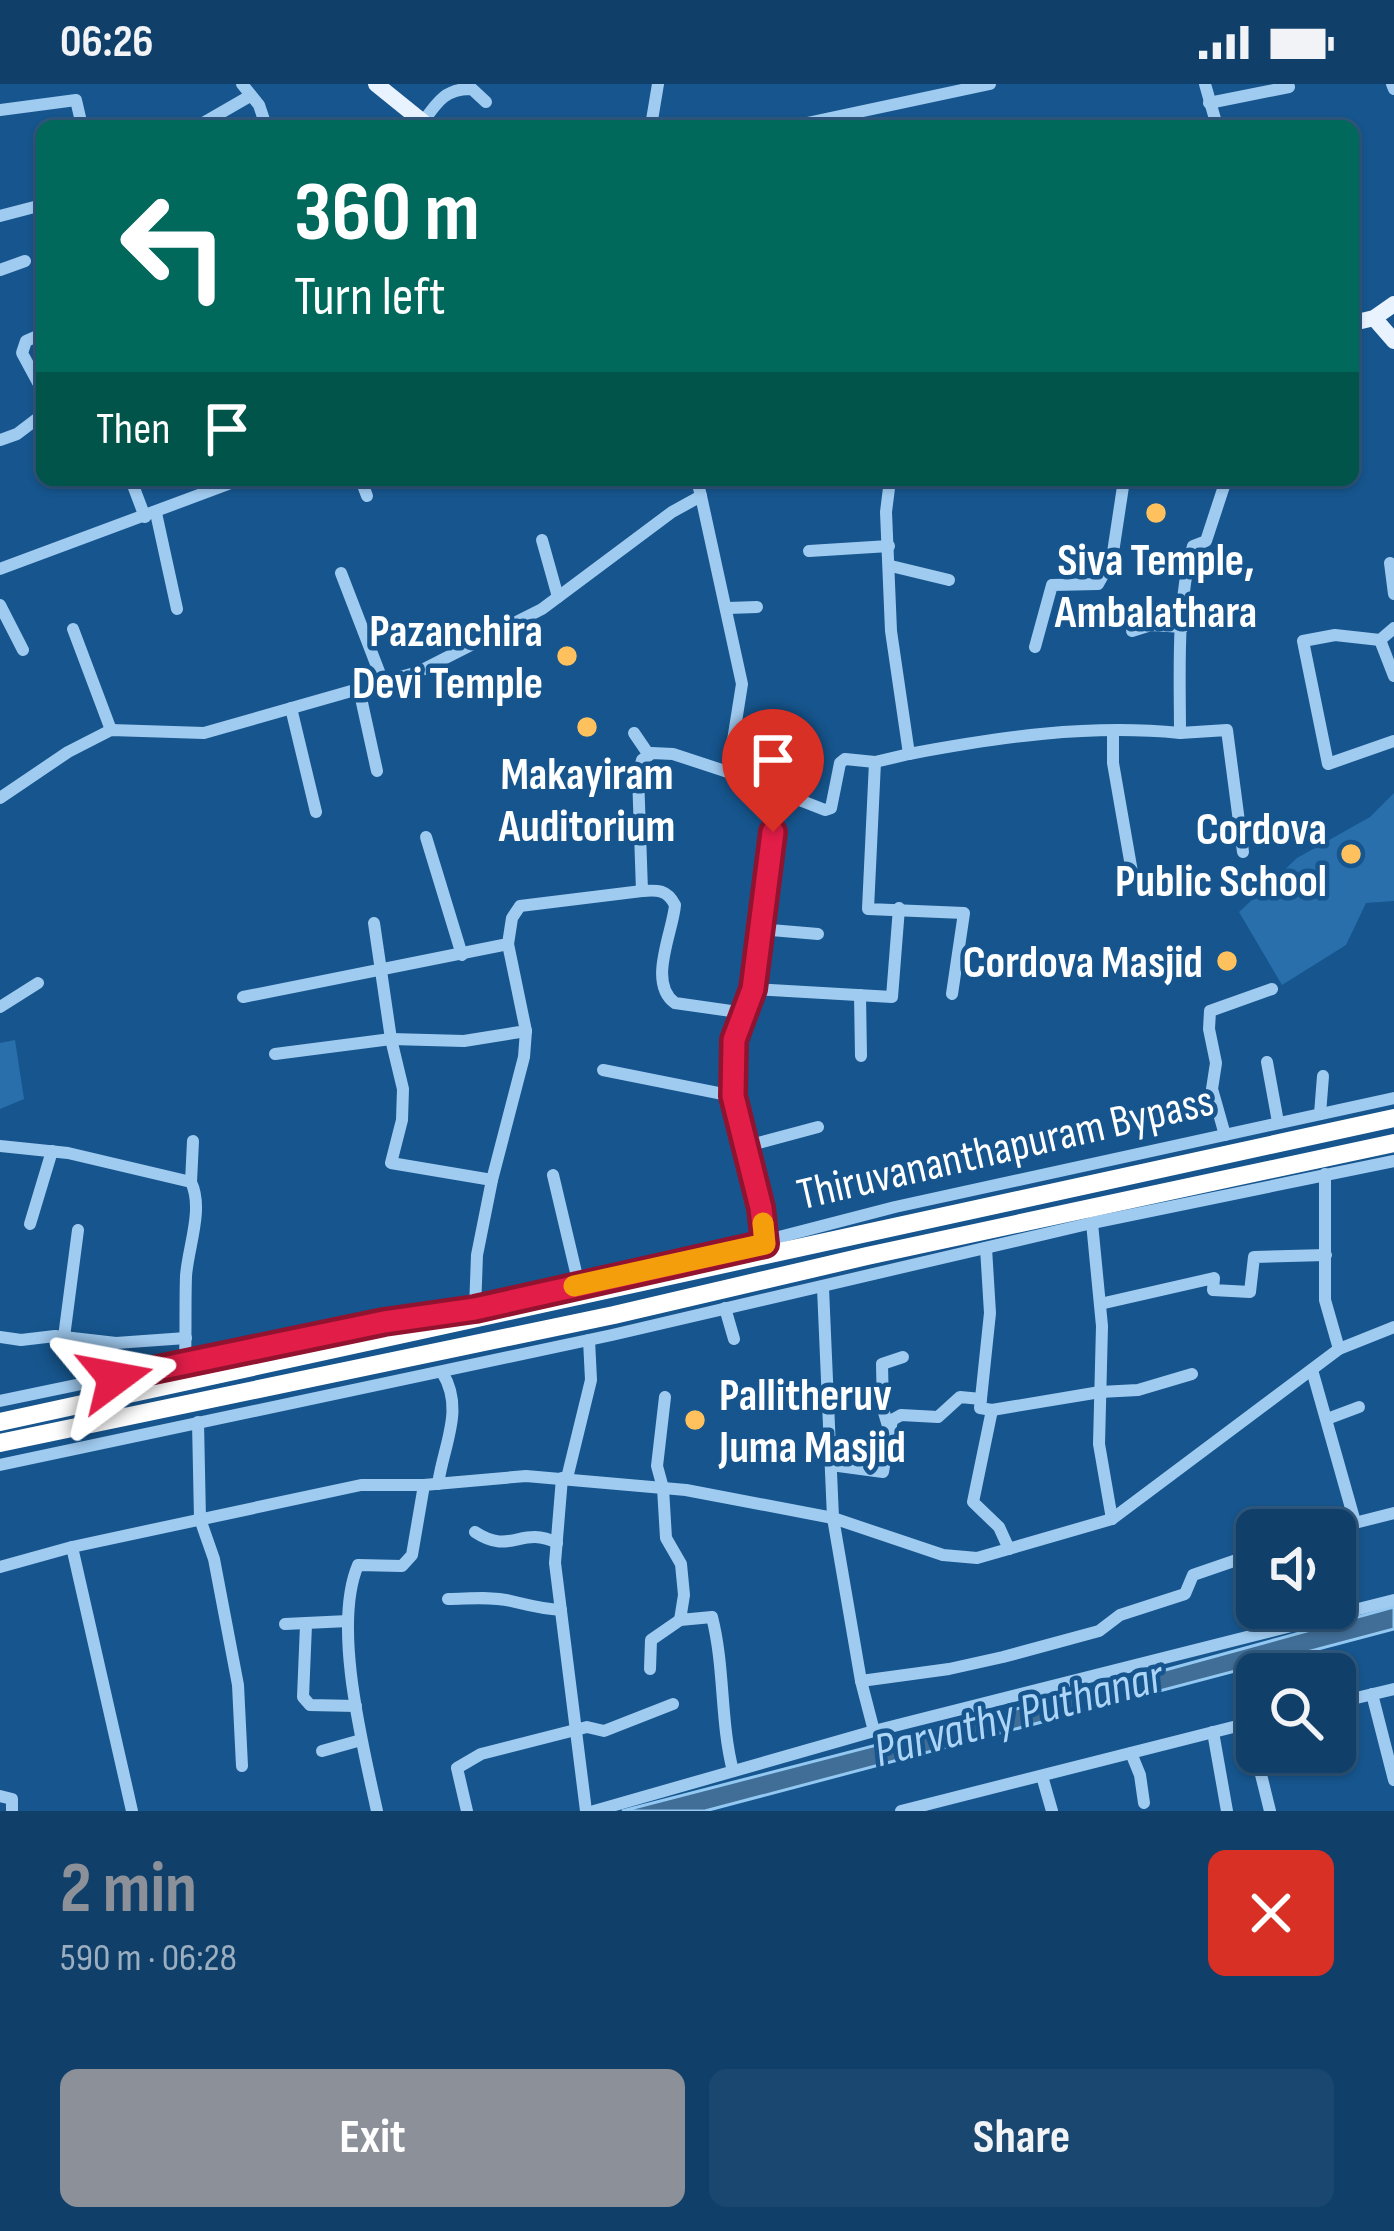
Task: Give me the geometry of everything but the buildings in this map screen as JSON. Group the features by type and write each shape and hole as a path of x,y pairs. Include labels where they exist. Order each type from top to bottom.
{"highway":[{"name":"Thiruvananthapuram Bypass","path":"0,1422 1394,1118"},
{"name":"Thiruvananthapuram Bypass","path":"0,1443 614,1315 1394,1143"}],"main road":[{"path":"388,87 421,120"},
{"path":"1359,322 1394,304"},
{"path":"1374,318 1394,341"}],"street":[{"path":"652,120 658,84"},
{"path":"923,84 929,99"},
{"path":"823,120 990,84"},
{"path":"1205,84 1215,120"},
{"path":"1209,103 1289,87"},
{"path":"428,120 446,93 455,90 472,89 486,102"},
{"path":"206,120 246,90 264,120"},
{"path":"0,110 76,100 81,120"},
{"path":"0,216 36,207"},
{"path":"0,270 25,262"},
{"path":"36,337 26,341 22,353 36,379"},
{"path":"0,440 36,420"},
{"path":"134,486 150,515 177,609"},
{"path":"0,569 224,486"},
{"path":"363,486 367,496"},
{"path":"698,486 742,684 728,772"},
{"path":"889,486 891,632 909,754"},
{"path":"1035,647 1052,585 1098,584 1112,559 1123,486"},
{"path":"1180,733 1178,701 1191,551 1206,541 1224,486"},
{"path":"0,798 68,752 111,730 204,733 418,672 502,633 701,496"},
{"path":"542,540 558,597"},
{"path":"809,551 889,546"},
{"path":"1390,563 1394,594"},
{"path":"891,566 949,580"},
{"path":"340,573 383,682"},
{"path":"0,605 23,650"},
{"path":"728,608 757,607"},
{"path":"1132,631 1151,625 1183,627"},
{"path":"74,628 111,730"},
{"path":"1394,628 1380,640 1335,635 1303,640 1328,764 1394,742"},
{"path":"1380,640 1394,676"},
{"path":"358,688 377,771"},
{"path":"291,708 316,812"},
{"path":"1113,730 1113,763 1132,872"},
{"path":"642,891 638,775 642,760 649,755 673,754 779,789 825,810 831,808 840,763 845,759 874,762 990,738 1113,730 1228,730 1243,852"},
{"path":"634,733 649,755"},
{"path":"874,762 868,909 964,913 952,994"},
{"path":"765,1244 733,1096 734,1040 753,989 779,789"},
{"path":"426,837 462,955"},
{"path":"475,1309 477,1255 524,1057 526,1031 508,944 512,918 520,906 642,891 670,895 675,904 666,940 663,989 667,998 745,1013"},
{"path":"753,989 892,997 899,908"},
{"path":"374,923 403,1089 392,1163 492,1180"},
{"path":"760,929 818,934"},
{"path":"243,997 508,944"},
{"path":"0,1006 38,982"},
{"path":"1225,1135 1212,1089 1216,1063 1210,1011 1272,989"},
{"path":"860,995 861,1056"},
{"path":"275,1054 391,1040 464,1041 526,1031"},
{"path":"1267,1062 1278,1123"},
{"path":"603,1070 733,1096"},
{"path":"1321,1114 1323,1076"},
{"name":"Thiruvananthapuram Bypass","path":"0,1401 384,1322 475,1309 765,1244 895,1207 1394,1098"},
{"path":"747,1147 818,1127"},
{"path":"185,1362 186,1274 196,1192 191,1182 193,1141"},
{"path":"0,1146 52,1151 191,1182"},
{"path":"30,1225 52,1151"},
{"name":"Thiruvananthapuram Bypass","path":"0,1465 589,1340 1092,1223 1394,1161"},
{"path":"1325,1174 1325,1300 1339,1349"},
{"path":"554,1175 578,1285"},
{"path":"1092,1223 1100,1304 1101,1472 1112,1519"},
{"path":"64,1337 78,1230"},
{"path":"986,1248 987,1405 973,1502 999,1528 1009,1549"},
{"path":"1100,1304 1214,1278 1213,1290 1250,1292 1254,1257 1326,1255"},
{"path":"823,1288 833,1518 874,1731"},
{"path":"725,1309 734,1339"},
{"path":"0,1567 361,1485 526,1476 663,1488 833,1518 958,1558 977,1558 1112,1519 1339,1349 1394,1327"},
{"path":"0,1337 116,1343 186,1338"},
{"path":"589,1340 591,1380 564,1478 555,1563 590,1811 874,1731 1394,1600"},
{"path":"831,1466 883,1472 888,1428 882,1364 903,1357"},
{"path":"1312,1370 1351,1509"},
{"path":"376,1811 356,1706 346,1603 358,1565 402,1566 412,1556 453,1420 454,1392 442,1372"},
{"path":"888,1428 901,1415 938,1417 960,1397 987,1405 1138,1390 1192,1374"},
{"path":"665,1397 657,1466 666,1538 681,1564 680,1620"},
{"path":"1327,1419 1359,1407"},
{"path":"198,1422 200,1519 214,1559 238,1684 242,1766"},
{"path":"1356,1522 1394,1513"},
{"path":"475,1532 506,1544 523,1536 557,1544"},
{"path":"72,1547 132,1811"},
{"path":"861,1681 949,1669 1099,1631 1120,1616 1185,1594 1192,1575 1236,1560"},
{"path":"448,1599 485,1598 561,1610"},
{"path":"650,1670 651,1640 680,1620 712,1617 724,1697 724,1735 733,1772"},
{"path":"285,1624 348,1621"},
{"path":"306,1625 303,1697 310,1706 356,1706"},
{"path":"1356,1698 1394,1689"},
{"path":"1372,1694 1394,1780"},
{"path":"467,1811 457,1768 481,1754 587,1727 604,1731 673,1704"},
{"path":"901,1811 952,1805 1042,1776 1236,1726"},
{"path":"1213,1732 1227,1811"},
{"path":"322,1751 361,1740"},
{"path":"1131,1753 1144,1803"},
{"path":"1263,1773 1270,1811"},
{"path":"1042,1776 1052,1811"},
{"path":"0,1796 12,1798 12,1811"}],"shaded area":[{"name":"Cordova Public School","path":"1394,793 1394,901 1366,903 1346,945 1282,985 1239,912 1297,858 1370,817"},
{"path":"15,1040 24,1099 0,1109 0,1043"}],"water":[{"name":"Parvathy Puthanar","path":"1394,1607 1394,1629 1303,1653 1236,1653 1236,1671 705,1811 622,1811 1314,1629 1356,1629 1356,1617"}],"slow traffic":[{"path":"574,1286 765,1244 763,1223"}],"place":[{"name":"Siva Temple, Ambalathara","path":"1156,513"},
{"name":"Pazanchira Devi Temple","path":"567,656"},
{"name":"Makayiram Auditorium","path":"587,727"},
{"name":"Cordova Public School","path":"1351,854"},
{"name":"Cordova Masjid","path":"1227,961"},
{"name":"Pallitheruv Juma Masjid","path":"695,1420"}],"route":[{"path":"115,1378 384,1322 475,1309 765,1244 761,1208 733,1096 734,1040 753,989 773,832"}]}
